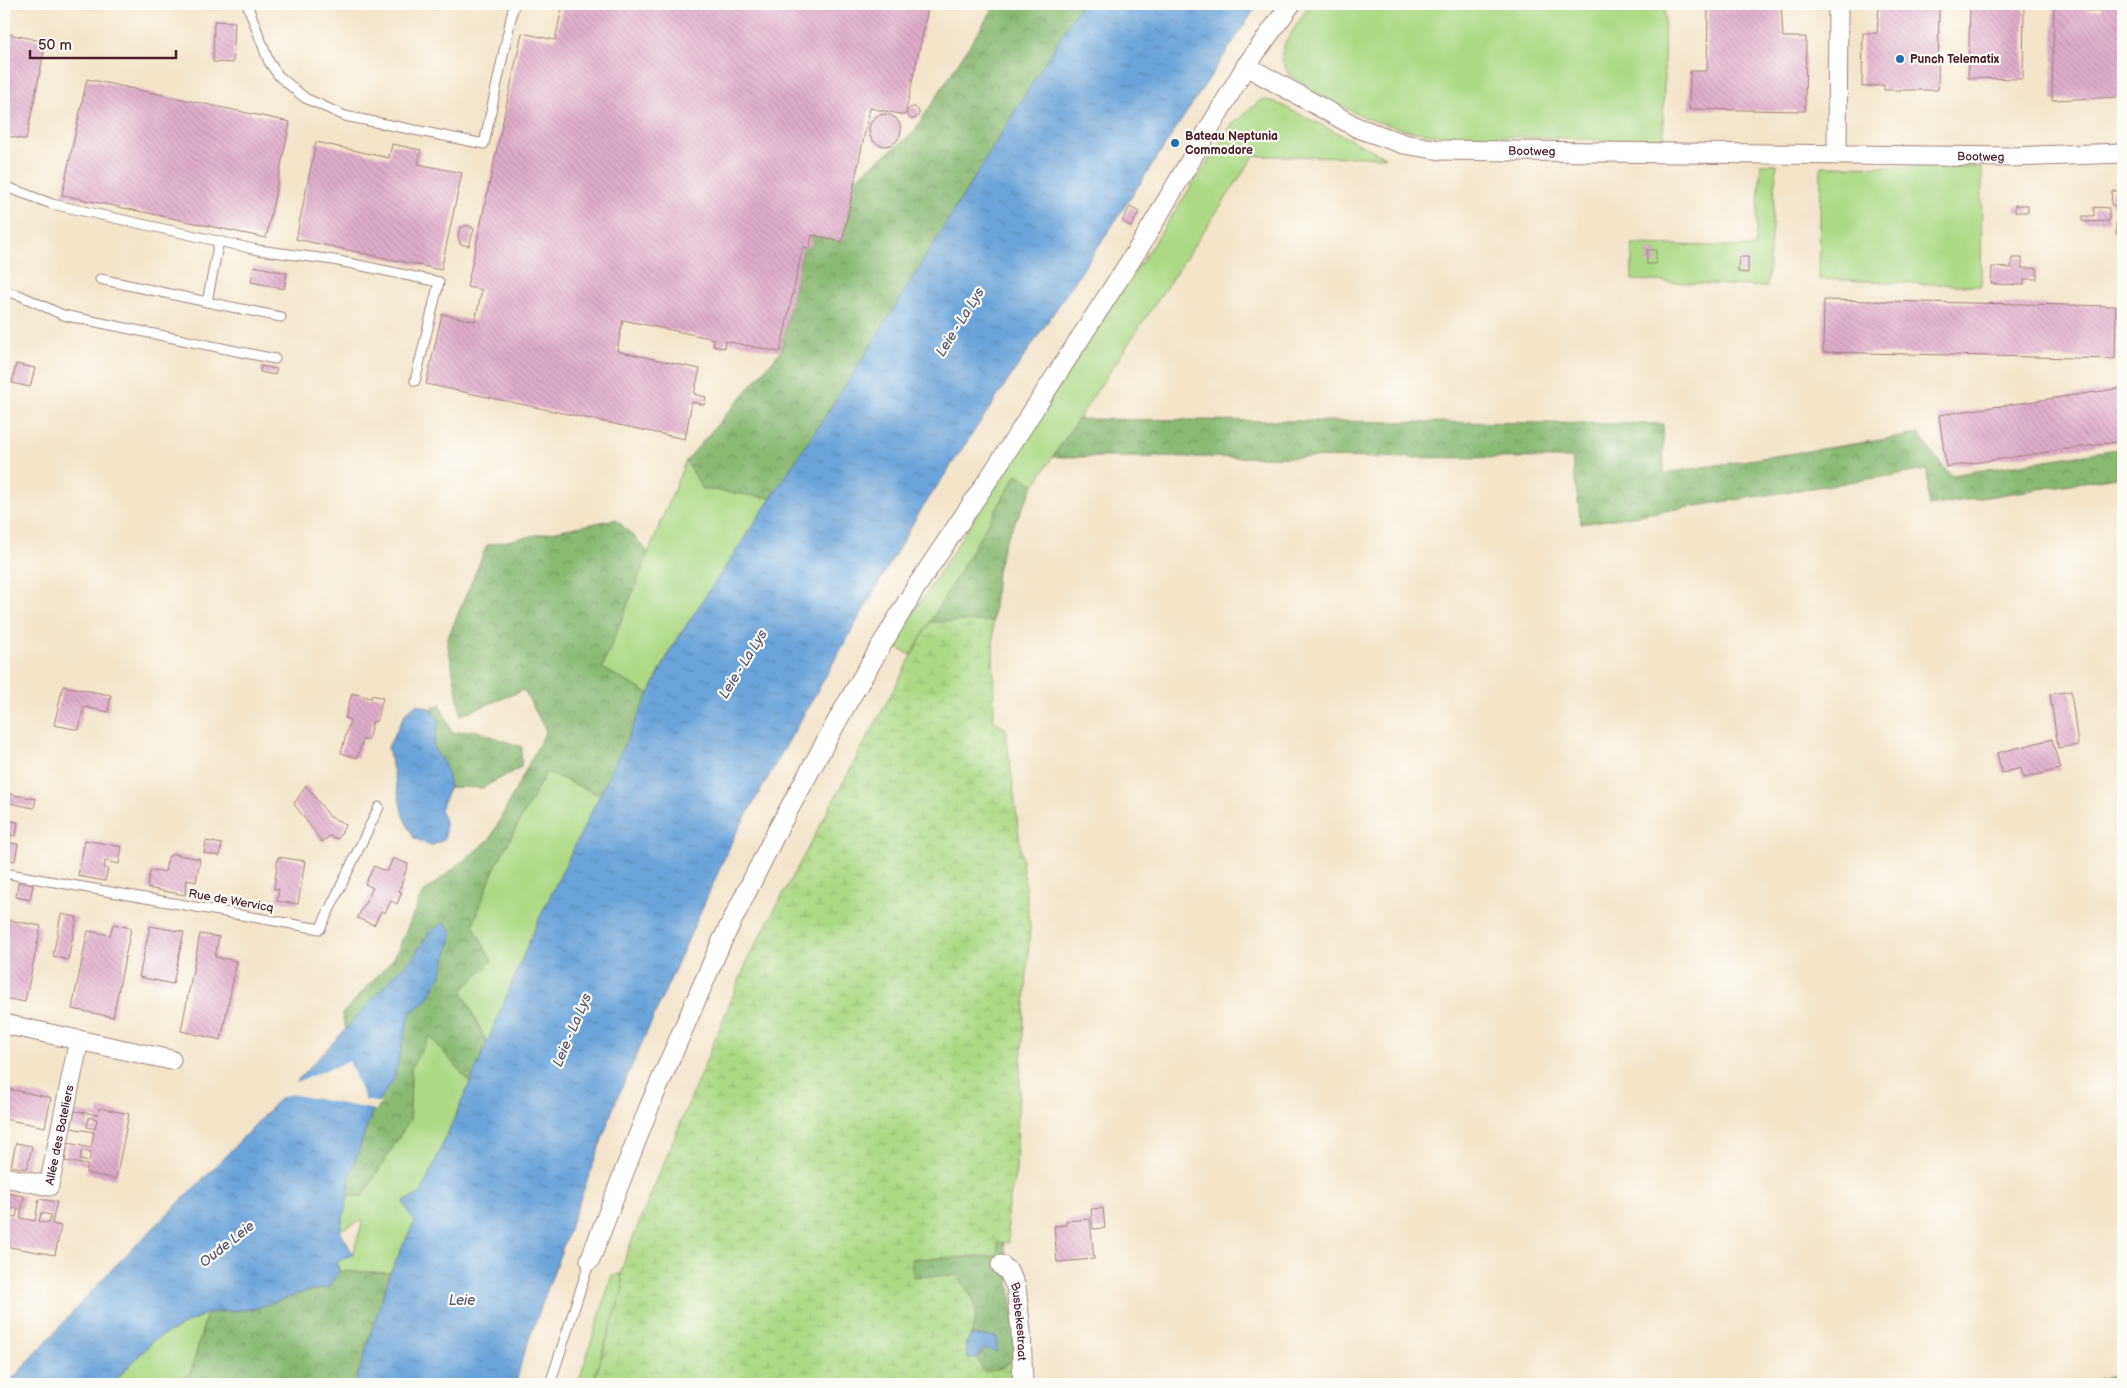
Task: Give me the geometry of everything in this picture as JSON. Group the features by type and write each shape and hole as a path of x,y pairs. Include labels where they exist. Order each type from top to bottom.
{"street":[{"path":"590,1260 650,1105 721,943 778,829 837,722 916,587 1140,246 1246,66 1292,4"},
{"path":"1838,4 1838,154"},
{"name":"Bootweg","path":"1246,66 1358,128 1404,144 1440,150 2008,157 2123,153"},
{"path":"4,1024 171,1060"},
{"name":"Allée des Bateliers","path":"4,1177 49,1186 79,1040"},
{"name":"Busbekestraat","path":"1001,1265 1009,1272 1016,1287 1021,1332 1023,1384"}],"lane":[{"path":"247,4 265,54 274,69 299,94 313,103 345,116 484,144 514,4"},
{"path":"4,186 43,202 220,242 258,250 344,262 439,282 416,381"},
{"path":"207,302 220,242"},
{"path":"100,279 281,317"},
{"path":"4,291 20,295 63,315 275,359"},
{"name":"Rue de Wervicq","path":"4,873 320,929 379,807"},
{"path":"550,1384 590,1260"}],"green space":[{"path":"996,4 1081,4 859,365 771,498 703,489 686,461 780,352 803,247 810,248 812,235 842,242 855,179 913,133"},
{"path":"1310,4 1665,4 1663,143 1437,135 1410,131 1368,119 1318,94 1289,75 1281,58 1285,43"},
{"path":"1262,99 1275,102 1386,157 1254,156 1034,485 1017,474 911,655 892,646 1032,428 1233,123"},
{"path":"1761,164 1777,164 1767,287 1632,280 1632,244 1755,247"},
{"path":"1821,166 1982,167 1981,286 1819,279"},
{"path":"1078,419 1663,424 1664,473 1919,434 1935,457 1951,475 2123,448 2123,476 1929,506 1927,470 1581,524 1572,458 1053,457"},
{"path":"686,460 703,488 771,498 672,647 649,694 602,668"},
{"path":"1017,474 1034,485 1004,544 997,571 993,621 930,622"},
{"path":"616,519 649,552 602,668 649,694 600,795 546,772 494,869 473,925 492,961 462,991 487,1043 470,1083 430,1036 411,1068 410,1119 363,1196 348,1196 350,1175 373,1109 394,1079 410,1013 427,1000 430,931 413,958 388,982 346,1029 342,1014 394,958 422,894 490,839 546,731 524,690 461,715 447,640 487,545"},
{"path":"993,621 994,721 1006,729 1030,926 1016,1171 1007,1212 1009,1243 998,1242 997,1256 911,1259 913,1277 956,1275 971,1296 975,1309 974,1325 966,1347 967,1357 976,1359 984,1371 994,1371 1002,1368 1018,1356 1018,1384 593,1384 623,1288 621,1274 627,1252 749,957 930,622"},
{"path":"440,704 452,733 474,730 522,747 521,767 482,788 450,787 445,765 433,748 439,720 431,709"},
{"path":"546,772 600,795 538,921 487,1043 462,991 492,961 473,925 494,869"},
{"path":"430,1035 470,1083 421,1193 415,1222 390,1273 339,1271 337,1262 353,1254 363,1220 340,1230 348,1196 363,1196 410,1119 411,1068"},
{"path":"1003,1241 1018,1356 994,1372 984,1371 976,1359 997,1337 971,1335 975,1309 968,1290 956,1275 913,1277 911,1259 996,1256 998,1242"},
{"path":"339,1271 390,1273 355,1384 174,1384 191,1372 207,1313 253,1309 307,1291 329,1287"},
{"path":"621,1274 623,1288 592,1384 578,1384 612,1275"},
{"path":"207,1313 191,1372 174,1384 112,1384 155,1339"},
{"path":"2123,1374 2123,1384 2077,1384"}],"water":[{"name":"Leie","path":"1081,4 1258,4 1110,229 917,516 734,837 616,1101 522,1359 516,1384 355,1384 390,1273 414,1222 403,1202 421,1193 470,1083 538,921 672,647 859,365"},
{"path":"417,704 431,709 439,720 433,748 445,765 450,787 440,809 445,821 445,839 431,846 414,838 403,816 388,747 407,711"},
{"name":"Oude Leie","path":"445,922 453,933 440,977 427,1000 410,1013 394,1079 373,1109 350,1175 348,1196 340,1230 353,1254 337,1262 339,1271 329,1287 307,1291 253,1309 207,1313 155,1339 111,1384 8,1384 110,1271 214,1168 388,982 413,958 430,931"},
{"path":"971,1335 997,1337 997,1352 984,1349 976,1359 967,1357 965,1344"}],"pier":[{"path":"349,1061 365,1100 381,1103 376,1110 290,1094 275,1100 291,1084"}],"building":[{"path":"563,4 929,4 905,115 870,108 842,242 812,235 810,248 803,247 780,352 725,341 724,348 713,346 714,339 623,320 617,351 700,369 694,394 706,397 704,405 692,402 685,439 426,384 442,314 475,321 482,290 467,287 522,33 555,40"},
{"path":"950,4 965,4 964,8"},
{"path":"1708,4 1781,4 1783,37 1806,37 1805,111 1689,109 1690,71 1707,71"},
{"name":"Punch Telematix","path":"1879,4 1939,4 1938,90 1884,90 1884,85 1862,87 1863,33 1877,33"},
{"path":"1970,4 2024,4 2023,79 1968,78"},
{"path":"2054,4 2086,4 2087,11 2101,10 2101,4 2123,4 2123,97 2052,100"},
{"path":"214,21 235,22 233,63 213,62"},
{"path":"9,34 46,42 26,140 4,135 4,60"},
{"path":"87,79 290,122 266,238 62,195"},
{"path":"913,107 919,113 913,119 907,113"},
{"path":"885,114 891,115 896,119 900,124 900,136 896,141 891,145 885,146 879,145 874,141 870,136 869,130 870,124 874,119 879,115"},
{"path":"316,142 389,158 392,144 421,150 418,164 462,173 441,270 296,239"},
{"path":"2112,191 2119,191 2118,206 2111,205"},
{"path":"2015,205 2028,205 2028,212 2015,212"},
{"path":"1130,207 1139,212 1131,227 1122,221"},
{"path":"2094,207 2109,208 2109,221 2083,222 2083,216 2094,216"},
{"path":"2116,223 2123,223 2123,235 2116,234"},
{"path":"468,225 474,229 469,246 460,244 458,236 460,228"},
{"path":"1647,250 1656,250 1656,264 1647,264"},
{"path":"1739,257 1748,257 1748,273 1738,272"},
{"path":"2012,258 2022,258 2022,268 2037,268 2037,279 2024,279 2024,285 1991,284 1992,267 2011,268"},
{"path":"254,266 287,273 284,289 251,282"},
{"path":"1824,300 2116,306 2115,359 1823,352"},
{"path":"16,364 35,368 30,387 12,383"},
{"path":"261,366 277,369 275,375 260,372"},
{"path":"2123,388 2123,441 1946,467 1939,415"},
{"path":"63,686 111,695 108,712 84,707 79,730 54,725"},
{"path":"2071,691 2078,745 2058,748 2050,694"},
{"path":"352,693 371,698 372,695 383,698 376,722 373,721 368,740 363,739 357,758 341,753 350,720 345,718"},
{"path":"2052,739 2060,769 2024,778 2021,768 2002,773 1997,753"},
{"path":"306,785 330,817 346,824 338,839 330,836 322,842 294,804"},
{"path":"4,793 36,799 34,808 4,802"},
{"path":"4,820 18,822 16,836 11,835 10,843 18,844 15,861 4,859"},
{"path":"85,840 122,847 119,864 105,861 104,867 108,869 105,881 78,876"},
{"path":"206,841 222,844 220,856 204,853"},
{"path":"173,854 200,859 196,882 187,880 185,895 147,888 150,872 154,870 165,872 168,857"},
{"path":"278,857 305,861 298,904 277,901 279,889 274,889"},
{"path":"393,858 408,864 399,891 402,892 397,904 391,901 385,913 381,911 374,925 357,918 373,888 365,884 374,866 387,872"},
{"path":"18,882 33,885 30,900 16,897"},
{"path":"61,914 77,917 68,960 53,956"},
{"path":"4,919 41,926 25,1002 4,998"},
{"path":"113,924 131,928 113,1017 72,1009 88,931 110,935"},
{"path":"150,926 184,932 173,984 139,977"},
{"path":"200,934 219,937 215,957 237,961 221,1040 181,1031"},
{"path":"4,1088 51,1098 45,1127 4,1119"},
{"path":"99,1108 129,1114 116,1179 86,1173 88,1165 65,1161 68,1143 91,1148 94,1132 71,1128 75,1111 98,1115","holes":["89,1117 97,1119 95,1129 87,1127","82,1150 91,1152 89,1162 80,1160"]},
{"path":"16,1143 32,1146 27,1169 11,1166"},
{"path":"7,1193 24,1196 20,1218 35,1221 39,1199 57,1202 52,1224 61,1226 55,1255 4,1246 4,1209","holes":["8,1207 18,1209 16,1217 6,1215","41,1213 51,1215 49,1223 39,1222"]},
{"path":"1103,1208 1105,1228 1093,1229 1091,1209"},
{"path":"1090,1219 1094,1259 1057,1262 1054,1226 1066,1225 1066,1221"}],"place":[{"name":"Punch Telematix","path":"1900,59"},
{"name":"Bateau Neptunia Commodore","path":"1175,143"}],"water label":[{"name":"Leie - La Lys","path":"960,322"},
{"name":"Leie - La Lys","path":"743,664"},
{"name":"Leie - La Lys","path":"572,1030"}]}
